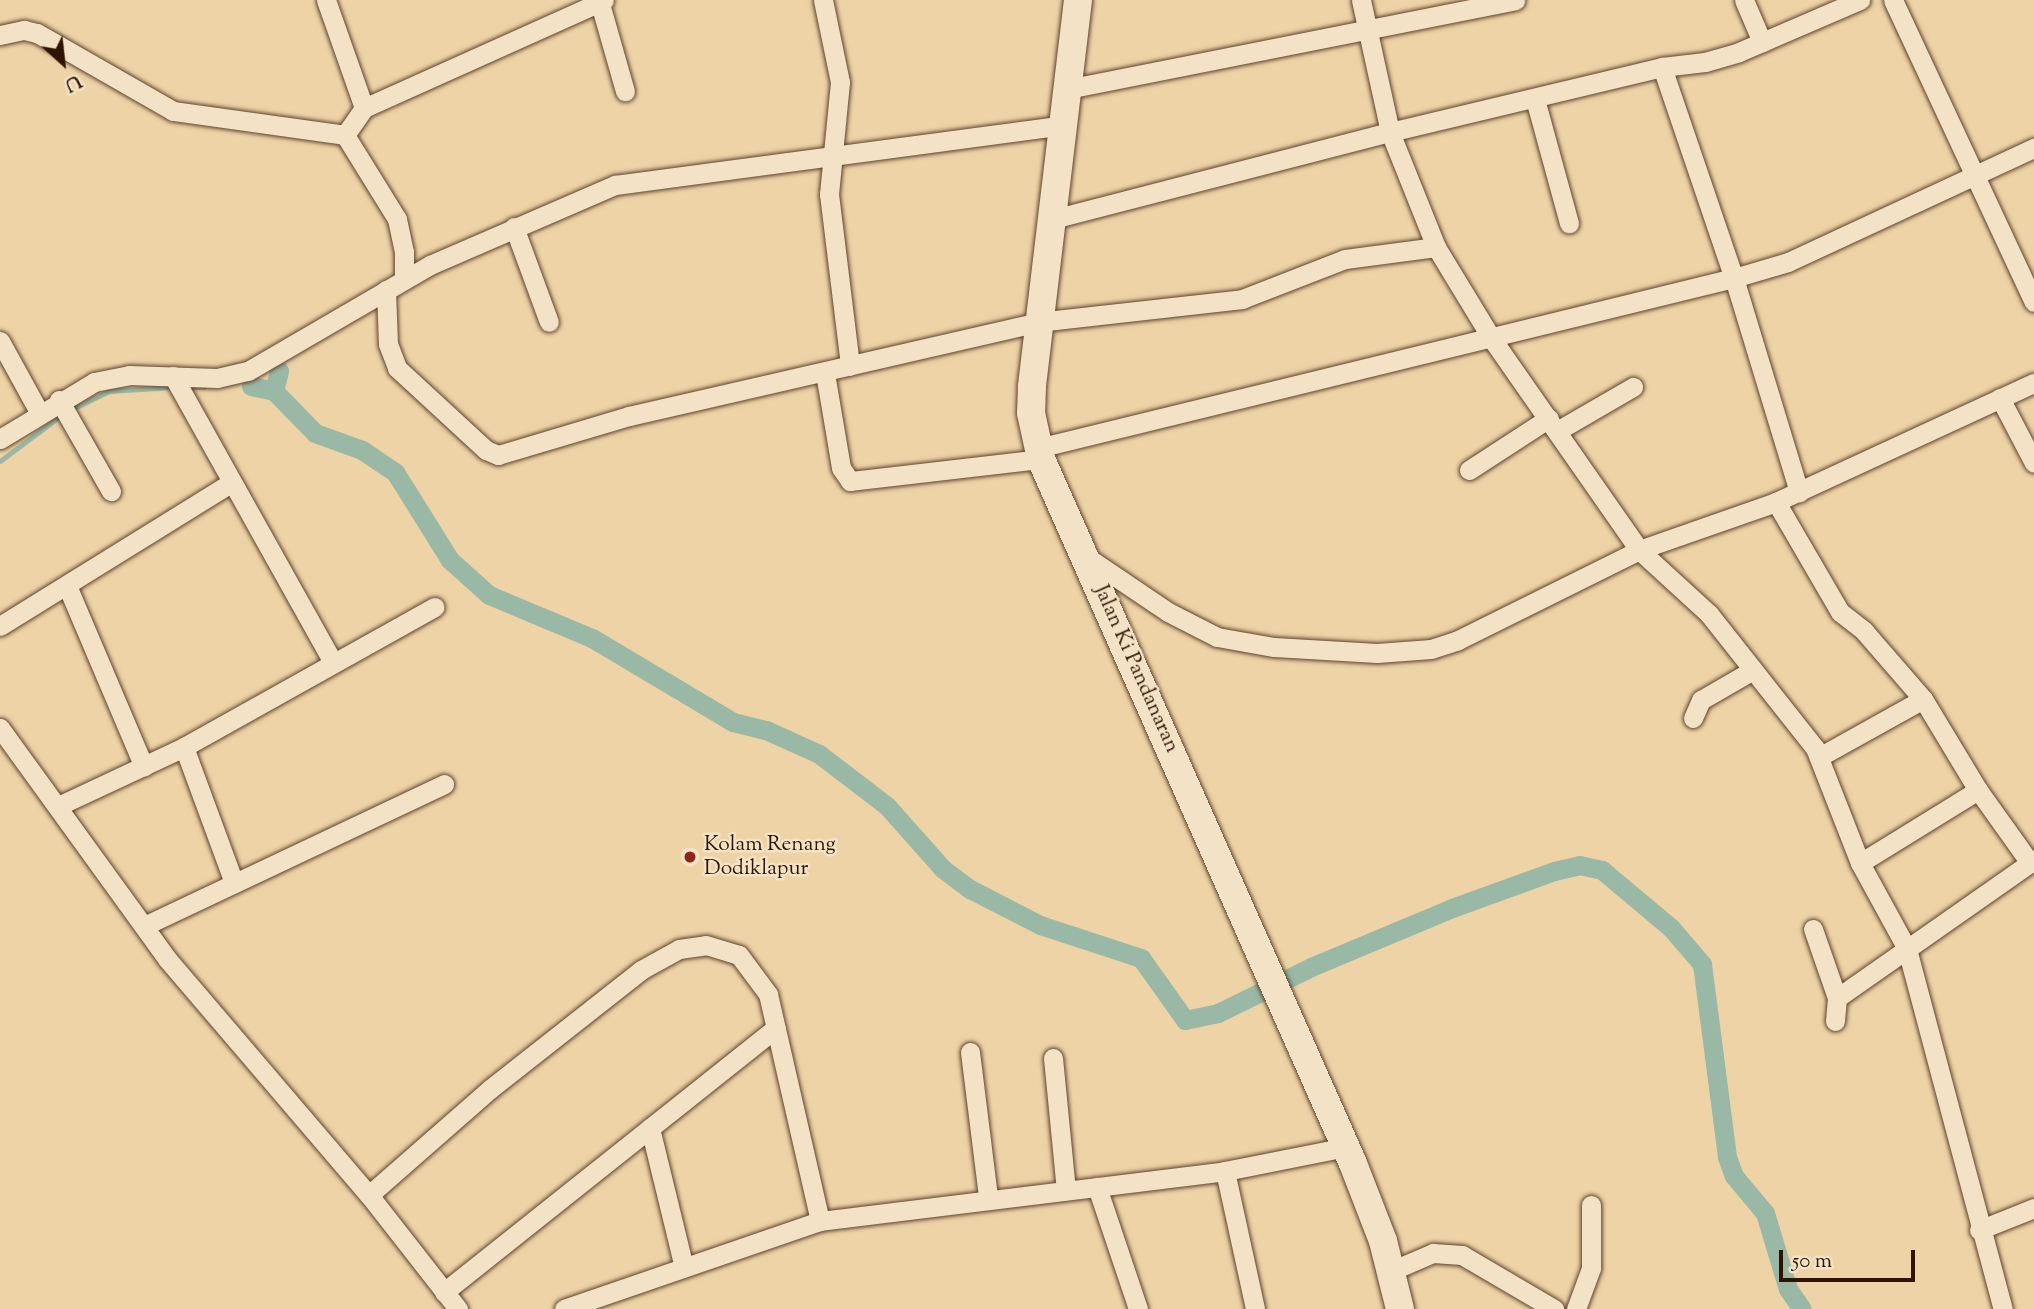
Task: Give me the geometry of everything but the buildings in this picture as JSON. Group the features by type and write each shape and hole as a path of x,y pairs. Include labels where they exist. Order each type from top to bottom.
{"main road":[{"name":"Jalan Ki Pandanaran","path":"1079,0 1054,219 1038,322 1031,402 1039,454 1346,1147 1391,1271 1399,1309"}],"street":[{"path":"326,0 362,110"},
{"path":"823,0 840,82 829,194 850,366"},
{"path":"1362,0 1390,132 1436,247 1492,339 1639,550 1709,614 1819,757 1860,863 1907,950 1979,1230 2003,1309"},
{"path":"1067,89 1515,0"},
{"path":"1744,0 1762,42"},
{"path":"1054,219 1390,132 1662,67 1705,62 1762,42 1860,0"},
{"path":"1894,0 1978,174 2034,303"},
{"path":"346,134 362,110 601,1 625,91"},
{"path":"0,35 24,30 37,33 173,111 346,134"},
{"path":"1662,67 1734,278 1799,492"},
{"path":"1535,99 1569,223"},
{"path":"0,439 39,412 64,407 114,377 178,387 248,371 430,265 583,195 633,181 1064,125"},
{"path":"346,134 394,212 403,243 408,277"},
{"path":"825,373 841,468 849,480 1039,454 1788,262 2034,148"},
{"path":"514,227 549,321"},
{"path":"386,290 388,344 397,368 496,455 629,416 1038,322 1242,299 1345,259 1436,247"},
{"path":"0,341 39,412"},
{"path":"1085,556 1209,634 1274,647 1377,653 1451,643 1639,550 1776,502 2034,383"},
{"path":"178,387 332,661"},
{"path":"1469,470 1553,424 1633,387"},
{"path":"2000,398 2034,463"},
{"path":"64,407 111,491"},
{"path":"0,626 68,588 231,482"},
{"path":"1776,502 1840,612 1864,631 1923,699 1978,790 2032,862 1837,998"},
{"path":"68,588 144,767"},
{"path":"58,806 184,747 332,661 434,607"},
{"path":"1693,718 1701,700 1753,670"},
{"path":"1819,757 1923,699"},
{"path":"0,728 168,960 369,1195 458,1309"},
{"path":"184,747 234,883"},
{"path":"144,926 444,784"},
{"path":"1860,863 1978,790"},
{"path":"1813,929 1837,998 1835,1021"},
{"path":"369,1195 501,1081 641,970 679,949 715,946 748,962 768,994 820,1221"},
{"path":"444,1292 776,1028"},
{"path":"970,1052 988,1197"},
{"path":"1053,1058 1066,1190"},
{"path":"650,1128 684,1267"},
{"path":"564,1309 820,1221 988,1197 1225,1171 1346,1147"},
{"path":"1225,1171 1255,1309"},
{"path":"1097,1187 1138,1309"},
{"path":"1576,1309 1591,1268 1591,1205"},
{"path":"1979,1230 2034,1208"},
{"path":"1391,1271 1433,1253 1462,1255 1555,1309"}],"waterway":[{"path":"274,391 279,371"},
{"path":"251,386 274,391 315,433 362,450 395,472 450,560 489,595 592,638 733,722 766,730 819,754 887,806 943,869 970,889 1040,925 1141,958 1185,1020 1218,1013 1311,967 1452,908 1554,871 1579,865 1602,870 1671,928 1702,964 1727,1157 1734,1176 1765,1213 1788,1289 1802,1309"},
{"path":"0,461 64,413 109,391 173,387"},
{"path":"183,387 204,387"}],"place":[{"name":"Kolam Renang Dodiklapur","path":"690,857"}]}
